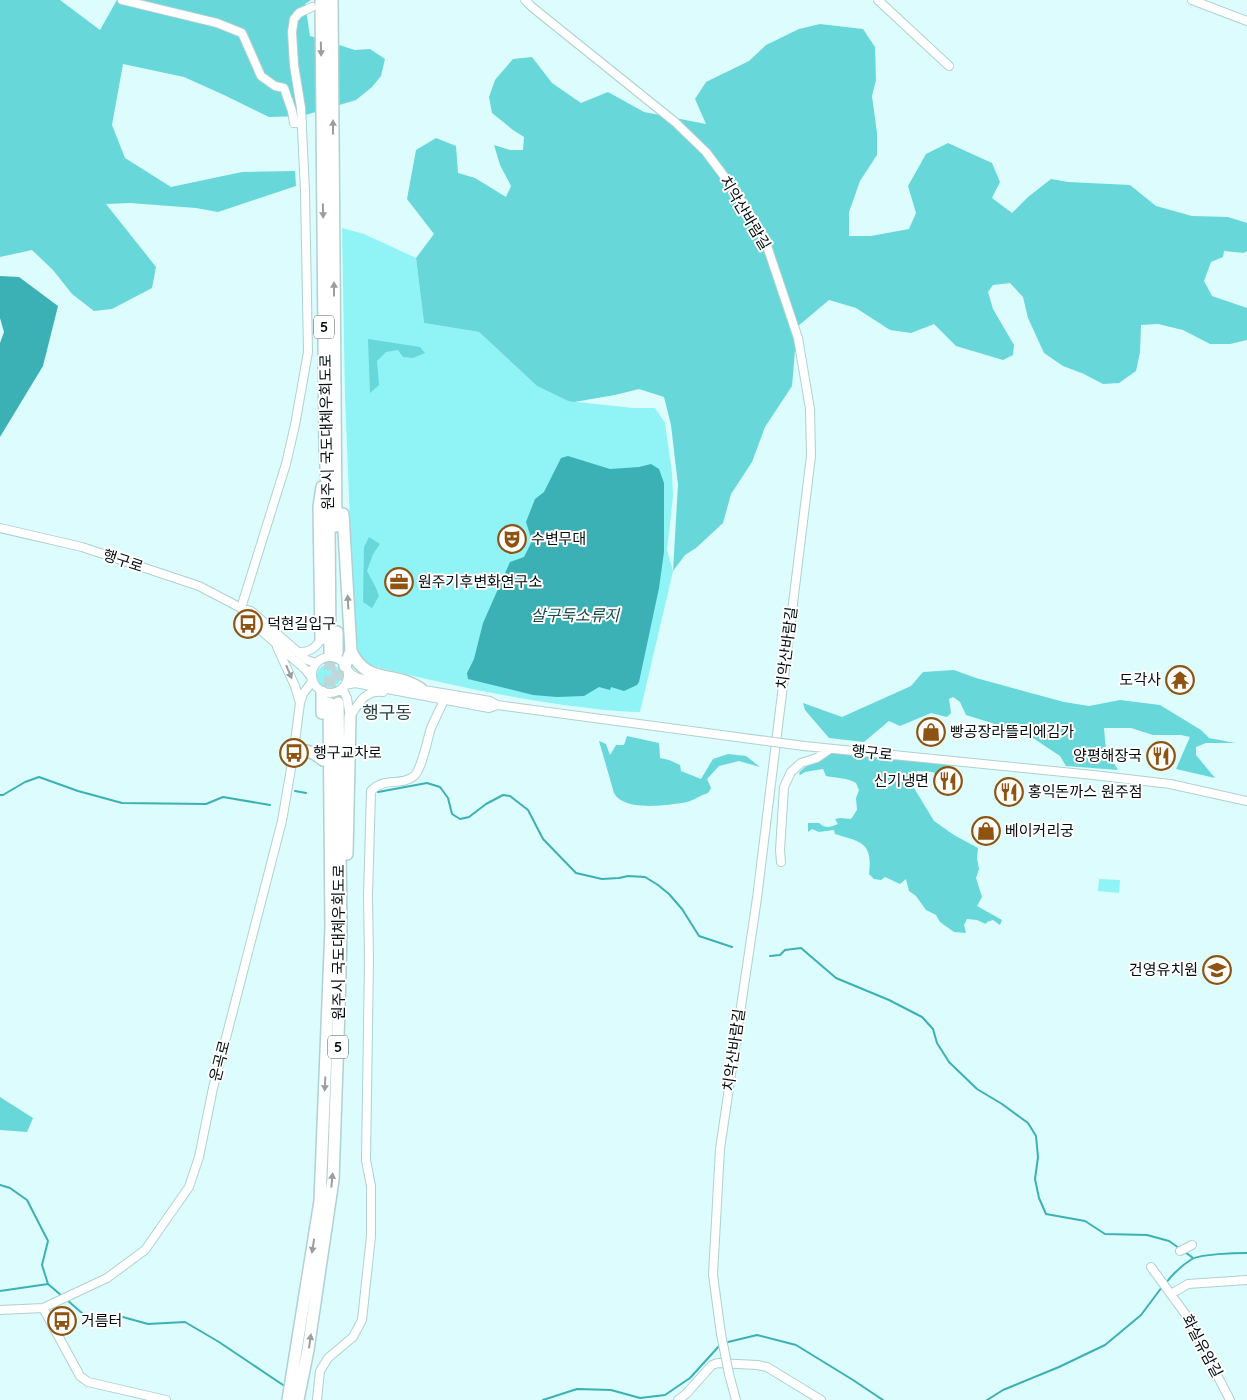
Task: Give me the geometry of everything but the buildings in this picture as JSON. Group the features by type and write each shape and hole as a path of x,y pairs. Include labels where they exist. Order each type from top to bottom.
{"highway":[{"name":"원주시 국도대체우회도로","path":"326,657 331,450 332,0"},
{"name":"원주시 국도대체우회도로","path":"316,3 331,450"},
{"path":"321,640 320,507 331,450"},
{"path":"331,450 343,504 351,651 346,668"},
{"path":"351,651 356,661 367,671 413,684 420,692"},
{"path":"320,690 326,910 336,928"},
{"name":"5","path":"288,1400 296,1391 320,1201 336,928 334,703"},
{"path":"336,928 346,911 350,717"},
{"path":"293,756 302,750 309,751 323,760"}],"street":[{"path":"122,0 216,23 242,33 261,76 274,86 284,88 294,123 302,122"},
{"name":"치악산바람길","path":"525,0 675,122 706,152 736,192 765,240 798,338 810,409 811,456 756,898 720,1149 713,1275 721,1334 736,1400"},
{"path":"878,0 949,66"},
{"path":"1192,0 1247,21"},
{"path":"316,3 299,13 294,19 292,32 294,65 302,122 308,352 295,426 286,464 241,608 247,618 306,670 320,690"},
{"name":"행구로","path":"0,528 82,547 199,586 241,608 251,611 307,660 326,657"},
{"path":"298,652 310,651 321,640"},
{"path":"321,640 326,657"},
{"path":"275,643 295,686 300,703"},
{"path":"326,657 338,659 346,668 348,678 344,686 334,693 312,690 300,703 303,694 311,683 311,672 326,657"},
{"name":"행구로","path":"346,668 358,678 420,692 444,700 489,708 497,705"},
{"name":"행구로","path":"344,686 356,683 490,701 497,705 804,746 1170,784 1247,801"},
{"path":"344,686 348,698 350,717"},
{"path":"350,717 359,702 375,691 411,696 420,692"},
{"path":"317,1400 320,1371 328,1358 353,1337 362,1320 371,1236 371,1186 366,1160 368,896 371,791 377,785 403,781 414,776 420,766 431,729 444,700"},
{"name":"운곡로","path":"0,1310 46,1307 107,1278 145,1250 189,1187 199,1158 213,1088 282,821 300,703"},
{"path":"781,862 784,787 791,772 801,763 817,758 830,749"},
{"path":"1180,1251 1192,1245"},
{"name":"화실유암길","path":"1153,1269 1186,1315 1230,1400"},
{"path":"1171,1294 1188,1284 1247,1280"},
{"path":"46,1307 80,1376 88,1382 166,1400"},
{"path":"678,1400 686,1394 712,1365 718,1363 757,1364 767,1367 821,1400"}],"shaded area":[{"path":"0,0 60,0 100,30 117,0 311,0 305,4 310,36 355,50 370,49 385,59 381,76 372,87 356,100 302,116 269,117 184,77 123,64 112,125 125,158 171,187 242,172 295,171 296,186 218,212 196,208 130,203 106,204 156,267 152,288 112,309 94,311 72,294 53,270 32,250 0,257"},
{"path":"820,24 863,29 875,47 876,80 872,96 877,133 877,155 860,181 849,212 849,236 871,236 909,229 916,213 908,186 926,154 948,143 992,163 1000,182 992,198 1012,213 1028,197 1051,179 1068,182 1130,185 1156,206 1192,216 1228,217 1247,223 1247,251 1244,253 1224,251 1223,257 1211,262 1204,281 1212,296 1247,308 1247,340 1230,344 1210,344 1183,330 1158,324 1141,325 1140,352 1136,371 1119,383 1103,384 1063,366 1044,353 1028,318 1023,297 1010,283 993,285 988,292 993,309 1014,345 1013,355 1003,360 956,346 934,324 911,333 890,330 856,308 829,300 797,327 792,386 765,427 752,462 731,494 723,523 696,548 685,555 673,571 678,485 671,425 664,397 639,389 574,402 568,401 537,386 479,332 424,323 416,258 434,234 407,199 416,150 436,138 456,146 458,173 475,178 506,197 511,186 500,165 494,145 510,150 523,150 524,137 492,113 489,97 495,80 513,59 532,57 552,83 581,103 608,92 644,112 706,124 695,99 706,82 749,61 766,45 799,29"},
{"path":"342,228 364,234 416,258 424,323 479,332 537,386 568,401 634,408 655,408 665,423 672,473 673,496 667,550 673,571 640,712 612,711 564,705 420,678 373,666 364,661 355,647 345,396"},
{"path":"368,339 420,347 425,353 413,358 403,357 398,350 386,352 377,361 379,385 370,393"},
{"path":"369,537 380,544 373,554 367,571 379,596 372,608 363,602 364,547"},
{"path":"329,664 337,668 341,676 337,684 329,688 321,684 317,676 321,668"},
{"path":"954,670 976,678 1064,702 1089,706 1120,700 1160,705 1201,730 1209,738 1235,743 1206,743 1196,747 1196,755 1215,778 1176,769 1190,737 1181,735 1153,735 1131,728 1104,728 1106,750 1118,770 1066,766 1060,756 1027,734 966,715 960,702 953,697 949,699 951,713 947,717 931,713 900,726 889,721 864,742 829,738 805,710 803,703 842,717 911,686 923,672"},
{"path":"627,736 659,743 660,758 680,765 681,771 701,779 713,759 728,754 746,756 760,767 739,761 719,766 707,779 711,788 708,793 688,802 659,806 641,806 625,802 614,793 599,741 606,744 610,755 616,745 624,745"},
{"path":"830,751 953,763 945,773 940,773 937,776 933,772 917,771 914,788 934,821 978,848 979,869 976,878 982,897 977,906 1002,920 1000,925 993,920 986,924 977,920 967,919 964,925 966,933 954,932 940,922 936,915 926,910 916,896 909,891 906,879 900,884 885,877 881,880 874,879 869,874 869,855 863,845 852,839 835,834 834,830 819,832 812,829 808,832 808,823 819,823 826,827 833,826 838,824 835,819 851,819 857,810 856,798 859,790 856,783 826,776 823,769 805,772 800,775 799,773"},
{"path":"1099,879 1120,880 1119,893 1098,891"},
{"path":"0,1097 33,1118 27,1132 0,1130"}],"water":[{"path":"0,276 19,277 58,306 43,366 0,437 0,343 4,332 0,318"},
{"name":"살구둑소류지","path":"568,456 610,469 639,467 651,464 659,469 664,483 664,552 659,588 639,682 637,685 624,691 611,687 610,690 599,687 584,696 557,697 533,695 468,679 467,673 474,659 483,623 510,562 524,557 532,541 526,522 535,499 544,492 561,458"}],"waterway":[{"path":"0,795 39,777 78,791 122,803 206,804 223,797 270,805"},
{"path":"378,792 427,783 440,787 448,798 452,814 460,819 469,817 486,804 503,795 510,796 528,810 543,839 576,873 602,879 628,876 645,877 669,894 682,909 699,936 732,947"},
{"path":"295,791 306,793"},
{"path":"770,956 780,955 785,950 801,948 836,978 889,1000 922,1017 933,1029 937,1043 949,1062 977,1089 1028,1123 1036,1136 1038,1157 1035,1179 1039,1198 1046,1214 1085,1221 1105,1234 1147,1235 1169,1241 1179,1248"},
{"path":"0,1185 10,1188 27,1200 48,1241 42,1265 48,1284 62,1296"},
{"path":"1185,1252 1193,1258"},
{"path":"1165,1284 1181,1267 1196,1257 1247,1253"},
{"path":"0,1291 48,1284"},
{"path":"987,1400 1003,1390 1059,1367 1105,1345 1141,1315 1162,1287"},
{"path":"67,1300 90,1320 112,1314 148,1324 185,1322 219,1342 286,1387"},
{"path":"724,1343 757,1335 796,1345 883,1400"},
{"path":"543,1400 577,1389 611,1390 640,1398 665,1395 690,1378 720,1345"}],"tunnel":[{"path":"329,703 330,653"},
{"path":"337,653 338,703"}],"place":[{"name":"수변무대","path":"512,539"},
{"name":"원주기후변화연구소","path":"399,582"},
{"name":"덕현길입구","path":"248,624"},
{"name":"도각사","path":"1180,680"},
{"name":"빵공장라뜰리에김가","path":"931,732"},
{"name":"행구교차로","path":"294,753"},
{"name":"양평해장국","path":"1161,756"},
{"name":"신기냉면","path":"948,781"},
{"name":"홍익돈까스 원주점","path":"1009,792"},
{"name":"베이커리궁","path":"986,831"},
{"name":"건영유치원","path":"1217,970"},
{"name":"거름터","path":"62,1321"}],"district":[{"name":"행구동","path":"387,713"}]}
